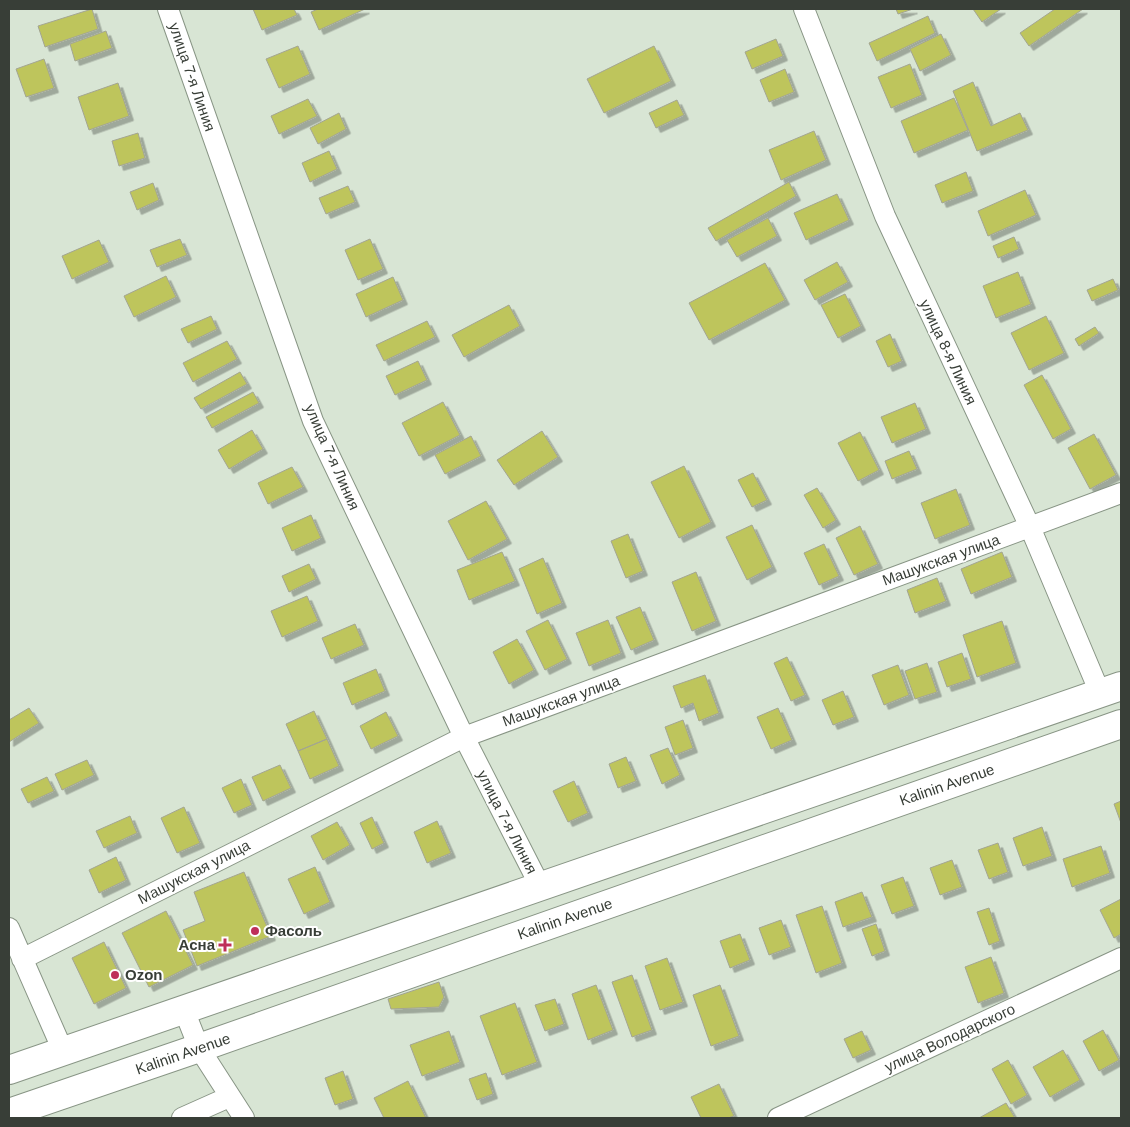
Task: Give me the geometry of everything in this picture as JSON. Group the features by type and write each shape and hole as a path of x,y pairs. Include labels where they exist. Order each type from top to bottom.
{"main road":[{"path":"9,1070 245,987 1111,690"},
{"name":"Kalinin Avenue","path":"9,1113 1121,724"}],"street":[{"name":"улица 7-я Линия","path":"168,9 313,421 464,737 540,886"},
{"name":"улица 8-я Линия","path":"804,9 885,216 1030,527 1111,690"},
{"name":"Машукская улица","path":"22,959 464,737 1121,494"},
{"path":"9,928 63,1050"},
{"name":"улица Володарского","path":"778,1118 1121,958"},
{"path":"184,1010 199,1048 244,1118"},
{"path":"182,1118 229,1097"}],"building":[{"path":"92,9 98,29 45,47 38,26"},
{"path":"253,9 294,9 297,15 262,30"},
{"path":"318,9 365,9 319,30 311,12"},
{"path":"896,9 913,9 898,14"},
{"path":"973,9 1001,9 982,22"},
{"path":"1055,9 1083,9 1029,46 1020,33"},
{"path":"928,16 935,33 877,61 869,43"},
{"path":"106,31 112,48 75,61 70,44"},
{"path":"941,34 951,55 920,71 910,49"},
{"path":"776,39 783,56 752,69 745,52"},
{"path":"298,46 310,74 279,88 266,59"},
{"path":"654,46 671,81 604,113 587,79"},
{"path":"44,59 54,88 26,97 16,69"},
{"path":"910,64 922,95 891,108 878,77"},
{"path":"785,69 794,92 769,102 760,80"},
{"path":"973,82 991,126 1020,113 1028,130 977,151 953,91"},
{"path":"118,83 129,116 89,130 78,97"},
{"path":"954,98 968,130 914,153 901,121"},
{"path":"308,99 317,116 279,134 271,116"},
{"path":"677,100 684,115 656,128 649,113"},
{"path":"339,113 346,129 318,144 310,128"},
{"path":"814,131 826,160 781,180 769,150"},
{"path":"138,133 145,158 119,166 112,141"},
{"path":"329,151 337,169 310,182 302,163"},
{"path":"966,172 973,191 942,203 935,185"},
{"path":"789,182 796,196 716,241 708,228"},
{"path":"153,183 159,200 137,210 130,192"},
{"path":"348,186 355,202 326,214 319,198"},
{"path":"1025,190 1036,215 988,236 978,211"},
{"path":"837,194 849,220 806,240 794,213"},
{"path":"768,218 777,236 737,257 727,240"},
{"path":"1014,237 1019,249 998,258 993,246"},
{"path":"180,239 187,255 157,267 150,250"},
{"path":"370,239 383,269 358,280 345,250"},
{"path":"99,240 109,262 72,279 62,256"},
{"path":"837,262 848,282 815,300 804,280"},
{"path":"765,263 785,300 709,340 689,303"},
{"path":"1018,272 1031,304 996,318 983,286"},
{"path":"166,276 176,297 134,317 124,296"},
{"path":"393,277 403,300 366,317 356,294"},
{"path":"1113,279 1118,290 1092,301 1087,290"},
{"path":"845,294 861,326 838,338 821,305"},
{"path":"509,305 520,326 464,357 452,335"},
{"path":"211,316 217,329 188,343 181,329"},
{"path":"1046,316 1064,353 1029,370 1011,333"},
{"path":"427,321 435,337 384,361 376,345"},
{"path":"1095,327 1099,333 1079,346 1075,339"},
{"path":"890,334 902,361 888,367 876,341"},
{"path":"227,341 237,359 193,382 183,363"},
{"path":"418,361 427,380 395,395 386,376"},
{"path":"240,372 247,384 201,409 194,398"},
{"path":"1042,375 1071,429 1053,439 1024,385"},
{"path":"253,392 259,403 212,428 206,417"},
{"path":"443,402 460,435 419,456 402,423"},
{"path":"915,403 926,429 892,443 881,417"},
{"path":"252,430 263,449 229,469 218,450"},
{"path":"542,431 558,457 514,485 497,460"},
{"path":"860,432 879,470 858,481 838,443"},
{"path":"1094,434 1116,475 1090,489 1068,448"},
{"path":"471,436 481,456 445,474 435,455"},
{"path":"909,451 917,469 892,479 885,461"},
{"path":"684,466 711,522 679,538 651,482"},
{"path":"292,467 303,487 268,504 258,483"},
{"path":"753,473 767,500 752,507 738,480"},
{"path":"817,488 836,520 823,528 804,495"},
{"path":"956,489 970,525 935,539 921,503"},
{"path":"486,501 507,539 468,560 448,521"},
{"path":"311,515 321,538 292,551 282,528"},
{"path":"752,525 772,567 747,580 726,537"},
{"path":"860,526 878,564 854,575 836,538"},
{"path":"628,534 643,571 626,578 611,541"},
{"path":"824,544 839,576 819,585 804,553"},
{"path":"502,552 515,581 469,600 457,570"},
{"path":"1002,552 1012,577 971,594 961,569"},
{"path":"543,558 562,603 537,614 519,569"},
{"path":"309,564 316,579 289,592 282,576"},
{"path":"696,572 716,621 692,631 672,582"},
{"path":"937,578 946,601 915,613 907,590"},
{"path":"307,596 318,621 282,637 271,611"},
{"path":"640,607 654,640 631,650 616,617"},
{"path":"548,620 567,659 545,670 526,631"},
{"path":"608,620 621,653 589,666 576,633"},
{"path":"1002,621 1016,663 977,677 963,635"},
{"path":"355,624 364,645 331,659 322,638"},
{"path":"517,639 534,670 509,684 493,652"},
{"path":"962,653 971,679 947,687 938,662"},
{"path":"787,657 805,695 791,701 774,663"},
{"path":"927,663 937,692 915,699 905,671"},
{"path":"898,665 909,695 884,705 872,675"},
{"path":"376,669 385,691 352,705 343,683"},
{"path":"705,675 719,713 699,721 693,703 681,708 673,686"},
{"path":"843,691 854,717 833,725 822,700"},
{"path":"29,708 39,723 9,742 9,720"},
{"path":"778,708 792,740 771,749 757,717"},
{"path":"314,711 327,739 298,751 286,724"},
{"path":"386,712 398,736 371,749 360,726"},
{"path":"683,720 693,748 675,755 665,727"},
{"path":"327,739 339,766 310,779 298,751"},
{"path":"668,748 680,775 662,784 650,755"},
{"path":"626,757 636,781 618,788 609,764"},
{"path":"87,760 94,775 62,790 55,774"},
{"path":"280,765 291,788 263,801 252,777"},
{"path":"47,777 54,791 28,803 21,789"},
{"path":"241,779 252,805 234,813 222,788"},
{"path":"574,781 588,813 568,822 553,791"},
{"path":"1121,801 1121,823 1114,804"},
{"path":"184,807 200,843 177,853 161,818"},
{"path":"130,816 137,833 104,848 96,831"},
{"path":"372,817 384,843 372,849 360,823"},
{"path":"437,821 451,853 427,863 414,832"},
{"path":"337,822 350,845 323,860 311,836"},
{"path":"1042,827 1052,856 1023,866 1013,838"},
{"path":"998,843 1008,872 989,879 978,850"},
{"path":"1101,846 1110,873 1072,887 1063,859"},
{"path":"116,857 126,880 99,893 89,870"},
{"path":"952,860 962,887 940,895 930,868"},
{"path":"315,867 330,902 304,914 288,879"},
{"path":"244,872 271,936 197,966 183,930 205,921 194,892"},
{"path":"903,877 914,906 892,914 881,885"},
{"path":"862,892 872,917 843,927 835,902"},
{"path":"1121,899 1121,934 1114,938 1100,910"},
{"path":"822,906 842,963 816,973 796,915"},
{"path":"989,908 1000,941 989,945 977,912"},
{"path":"166,911 193,965 149,987 122,933"},
{"path":"781,920 791,947 769,955 759,928"},
{"path":"876,924 885,951 872,956 862,929"},
{"path":"740,934 750,960 730,968 720,941"},
{"path":"104,942 126,988 94,1004 72,958"},
{"path":"991,957 1004,993 978,1003 965,967"},
{"path":"667,958 683,1002 660,1010 645,966"},
{"path":"632,975 652,1030 632,1037 612,982"},
{"path":"439,982 444,997 439,1007 391,1009 388,999"},
{"path":"596,985 613,1030 588,1040 572,994"},
{"path":"720,985 739,1036 711,1046 693,995"},
{"path":"555,999 564,1024 545,1031 535,1005"},
{"path":"515,1003 537,1062 502,1075 480,1016"},
{"path":"1103,1030 1119,1060 1099,1071 1083,1041"},
{"path":"449,1031 460,1062 422,1076 410,1045"},
{"path":"862,1031 871,1050 853,1058 844,1039"},
{"path":"1063,1050 1080,1080 1050,1097 1033,1067"},
{"path":"1008,1060 1027,1095 1011,1104 992,1069"},
{"path":"343,1071 353,1099 335,1105 325,1078"},
{"path":"486,1073 493,1094 477,1100 469,1079"},
{"path":"408,1081 426,1118 384,1118 374,1098"},
{"path":"719,1084 734,1116 728,1118 701,1118 691,1097"},
{"path":"1006,1103 1015,1118 979,1118"}],"place":[{"name":"Фасоль","path":"255,931"},
{"name":"Асна","path":"225,945"},
{"name":"Ozon","path":"115,975"}]}
